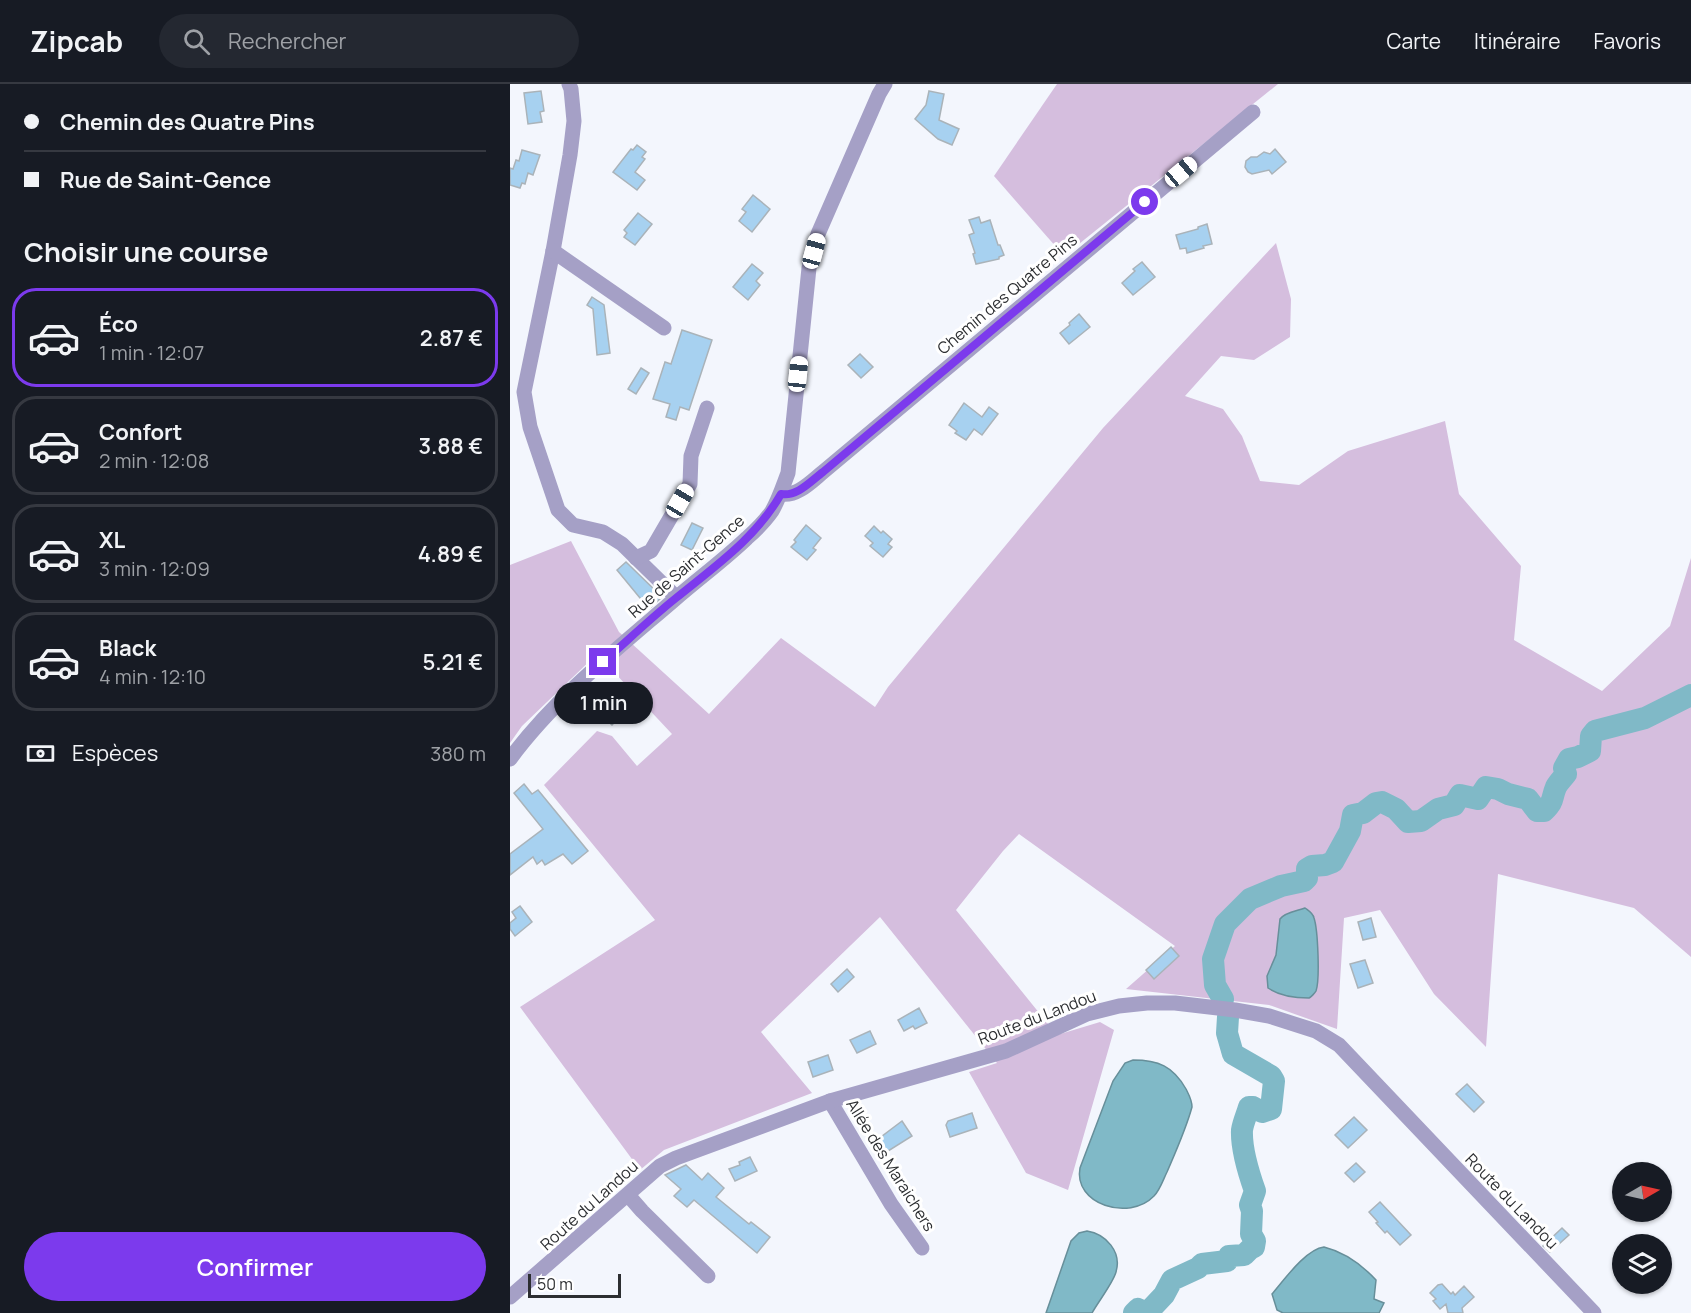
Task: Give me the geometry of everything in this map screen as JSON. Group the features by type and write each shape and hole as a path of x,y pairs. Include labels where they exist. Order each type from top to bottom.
{"street":[{"path":"569,84 574,121 570,155 524,392 530,427 558,510 573,525 603,532 622,544 676,597"},
{"name":"Rue de Saint-Gence","path":"510,759 539,724 572,690 676,597 724,559 771,513 788,473 809,268 818,234 885,84"},
{"name":"Chemin des Quatre Pins","path":"781,494 785,495 800,490 823,472 1253,112"},
{"path":"553,251 664,328"},
{"path":"636,558 651,551 690,484 691,456 707,408"},
{"name":"Route du Landou","path":"510,1297 660,1166 676,1158 830,1101 1006,1051 1087,1014 1119,1006 1175,1003 1269,1016 1316,1031 1339,1045 1594,1313"},
{"name":"Allée des Maraichers","path":"830,1101 891,1204 922,1248"},
{"path":"628,1194 642,1211 708,1276"}],"shaded area":[{"path":"1057,84 1278,84 1064,256 994,176"},
{"path":"1276,243 1291,299 1290,337 1254,360 1221,356 1185,396 1223,409 1242,436 1260,481 1299,485 1348,451 1445,421 1459,494 1521,566 1514,640 1602,691 1670,626 1691,558 1691,957 1634,908 1498,874 1486,1047 1434,994 1380,910 1344,918 1337,1029 1269,1005 1126,989 1175,946 1019,834 956,910 1057,1035 1100,1022 1114,1030 1068,1190 1026,1173 969,1072 997,1063 880,917 761,1032 812,1093 664,1150 640,1170 520,1007 655,920 544,785 597,731 612,736 637,766 672,734 597,654 522,726 510,743 510,565 571,541 619,632 709,714 781,638 875,707 888,687 1103,428"}],"water":[{"path":"1305,908 1312,913 1317,933 1318,977 1315,992 1309,998 1298,998 1268,988 1267,976 1276,955 1280,919 1288,913"},
{"path":"1133,1060 1150,1061 1170,1070 1186,1089 1192,1107 1177,1148 1156,1194 1143,1204 1131,1208 1118,1208 1094,1200 1085,1191 1080,1181 1080,1168 1113,1081 1125,1063"},
{"path":"1087,1231 1106,1240 1117,1258 1116,1272 1109,1287 1092,1313 1046,1313 1071,1241 1079,1233"},
{"path":"1324,1247 1352,1260 1376,1280 1374,1299 1384,1303 1379,1313 1283,1313 1277,1310 1272,1294 1303,1259"}],"building":[{"path":"541,91 544,111 540,112 542,122 528,124 524,93"},
{"path":"929,91 944,94 939,120 959,129 952,145 938,139 915,119 926,105"},
{"path":"637,145 646,152 642,157 645,159 635,172 645,180 637,190 613,172 631,149 633,150"},
{"path":"1275,149 1286,162 1272,174 1269,170 1252,174 1248,172 1245,167 1246,161 1264,152 1270,154"},
{"path":"522,150 540,155 533,175 528,173 525,184 522,183 520,188 510,185 510,168 513,169 516,160 519,161"},
{"path":"753,195 770,209 752,232 739,221 746,212 742,209"},
{"path":"638,213 652,224 635,245 624,237 627,233 624,230"},
{"path":"979,217 981,223 990,220 998,245 1004,255 999,259 976,264 969,235 974,233 969,220"},
{"path":"1207,224 1212,244 1187,253 1186,248 1180,249 1176,235"},
{"path":"1142,262 1155,277 1133,295 1122,283"},
{"path":"752,264 763,273 756,281 760,285 748,300 733,287"},
{"path":"592,297 604,305 610,353 597,355 593,309 587,305"},
{"path":"1079,314 1090,327 1069,344 1060,333"},
{"path":"682,330 712,340 689,410 680,407 676,420 666,417 670,404 653,399 665,362 671,364"},
{"path":"860,354 873,367 861,378 848,365"},
{"path":"641,368 649,373 636,394 628,389"},
{"path":"964,403 982,417 989,407 998,414 982,435 974,429 966,440 955,433 957,431 949,425"},
{"path":"692,523 703,528 692,550 681,545"},
{"path":"806,525 821,538 813,548 816,550 807,560 791,547"},
{"path":"874,526 892,539 888,544 892,547 883,557 870,546 873,543 865,536"},
{"path":"626,562 662,597 649,609 617,570"},
{"path":"618,694 630,706 612,725 602,716 610,709 607,706"},
{"path":"524,784 532,794 538,790 588,851 572,864 563,854 545,865 542,860 537,864 533,857 510,875 510,854 543,829 514,793"},
{"path":"520,906 532,922 515,936 510,929 510,923 516,918 512,912"},
{"path":"1371,918 1376,937 1363,940 1358,922"},
{"path":"1171,947 1179,956 1154,979 1146,970"},
{"path":"1365,960 1373,983 1358,988 1350,964"},
{"path":"847,969 854,977 838,992 831,984"},
{"path":"919,1008 927,1023 904,1031 898,1020"},
{"path":"870,1031 876,1044 857,1053 850,1040"},
{"path":"828,1055 833,1070 813,1077 808,1062"},
{"path":"1467,1084 1484,1102 1474,1112 1456,1094"},
{"path":"972,1113 977,1128 950,1137 946,1125 948,1121"},
{"path":"1354,1117 1367,1130 1348,1148 1335,1135"},
{"path":"902,1121 912,1136 885,1153 877,1140"},
{"path":"750,1157 757,1171 735,1181 729,1169 740,1165 739,1162"},
{"path":"1356,1163 1365,1172 1354,1182 1345,1173"},
{"path":"686,1165 702,1180 708,1173 724,1188 716,1197 749,1224 751,1222 770,1237 757,1253 694,1200 687,1207 674,1196 681,1189 665,1175"},
{"path":"1380,1202 1411,1235 1400,1245 1387,1231 1385,1233 1369,1212"},
{"path":"1562,1228 1569,1235 1550,1252 1543,1246"},
{"path":"1442,1284 1451,1294 1453,1292 1455,1295 1464,1286 1474,1297 1462,1308 1463,1313 1448,1313 1446,1304 1440,1309 1433,1301 1436,1299 1430,1293"}],"waterway":[{"path":"1223,999 1215,985 1213,959 1225,924 1250,899 1281,886 1304,881 1307,878 1307,869 1333,862 1350,831 1353,815 1363,813 1376,803 1382,802 1396,809 1408,822 1421,821 1438,809 1454,805 1460,795 1478,799 1486,787 1528,799 1537,811 1544,811 1551,802 1557,785 1566,774 1564,768 1569,759 1590,751 1591,736 1595,731 1645,718 1691,695"},
{"path":"1134,1313 1138,1309 1147,1313 1164,1295 1172,1280 1202,1264 1227,1261 1229,1256 1244,1255 1254,1247 1250,1205 1255,1191 1244,1154 1242,1130 1249,1107 1262,1112 1271,1109 1274,1081 1271,1076 1233,1054 1227,1033 1228,1017"}],"route":[{"path":"603,662 676,597 733,551 771,513 781,494 785,495 800,490 823,472 1145,202"}]}
